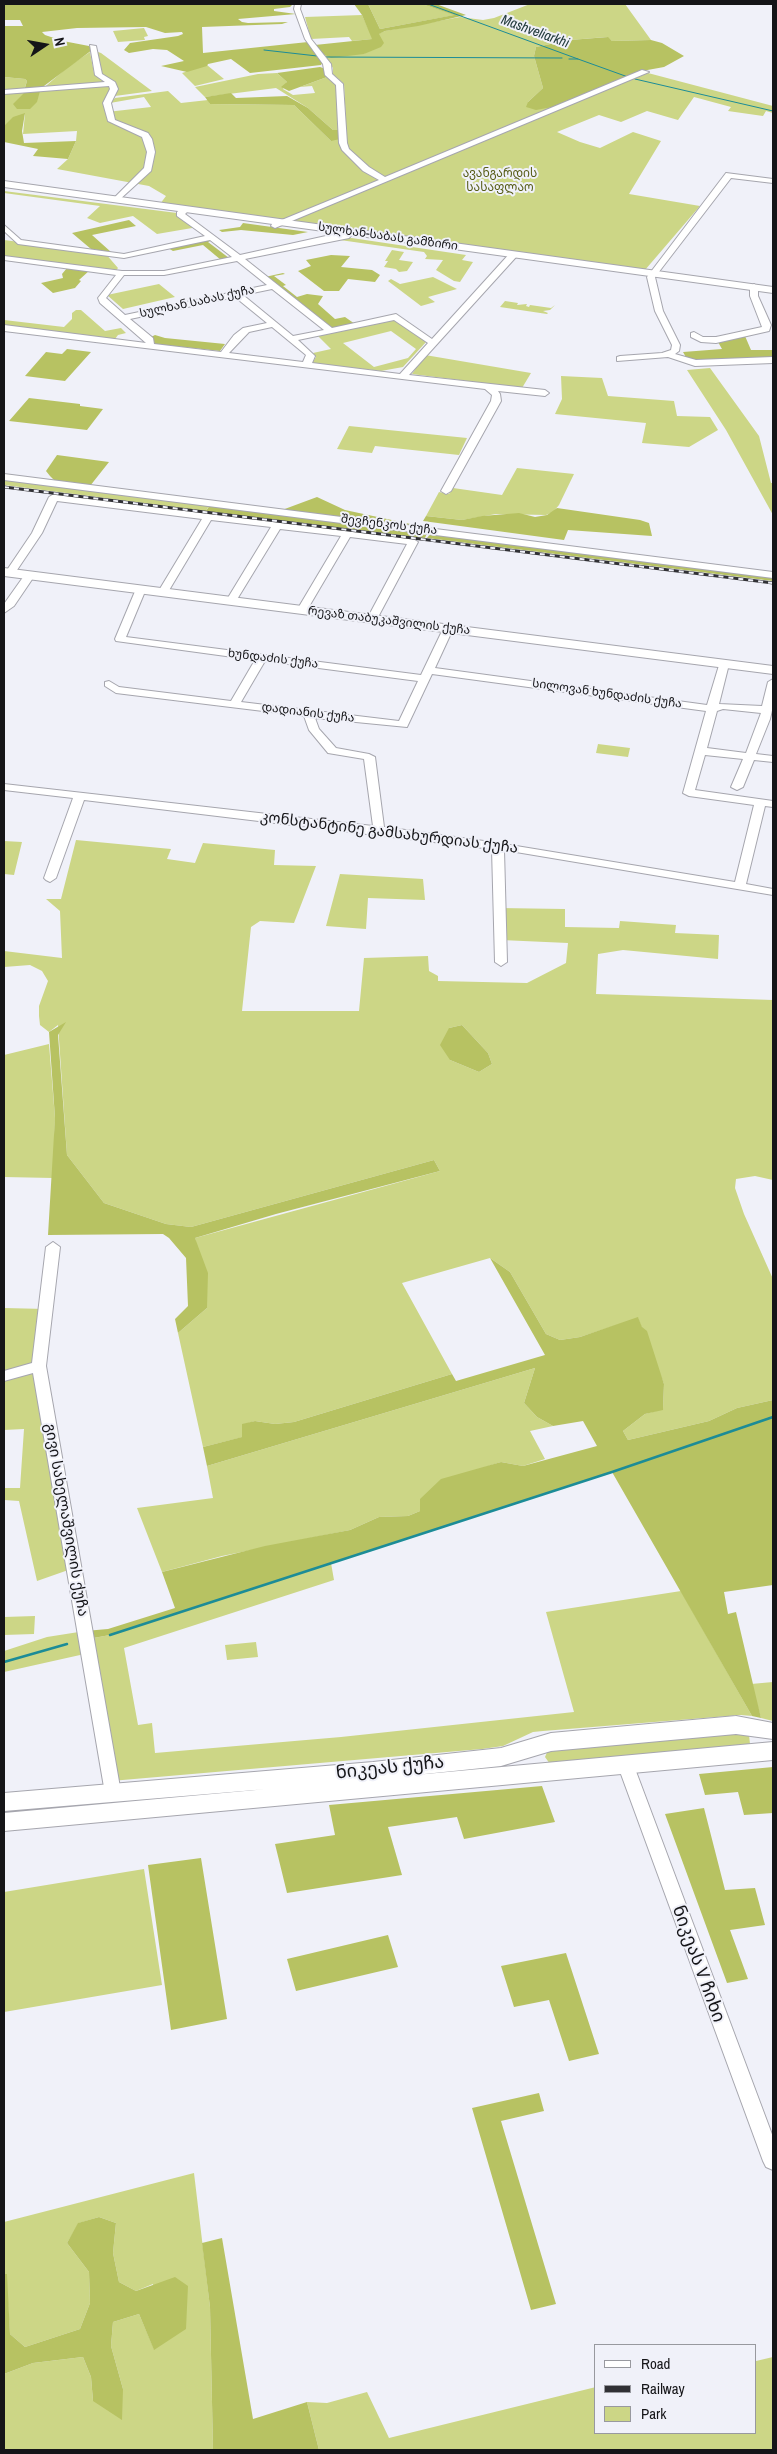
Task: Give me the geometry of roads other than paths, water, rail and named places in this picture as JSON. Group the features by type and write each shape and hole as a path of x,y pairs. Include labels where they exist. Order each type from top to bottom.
{"main road":[{"name":"სულხან-საბას გამზირი","path":"4,184 184,211"},
{"name":"სულხან-საბას გამზირი","path":"4,188 773,292"},
{"name":"რევაზ თაბუკაშვილის ქუჩა","path":"7,572 773,670"},
{"name":"ნიკეას ქუჩა","path":"4,1802 373,1771 501,1757 540,1744 736,1725 773,1731"},
{"path":"752,1727 757,1734 763,1752"},
{"path":"540,1744 534,1759 539,1769 546,1773"},
{"name":"ნიკეას ქუჩა","path":"4,1822 763,1752"}],"street":[{"path":"298,4 297,9 308,39 327,64 329,75 338,84 341,91 343,143 346,150 366,169 384,180"},
{"path":"92,46 99,75 112,84 114,94 107,103 112,121 145,136 148,139 151,152 148,169 118,200"},
{"path":"278,224 645,72"},
{"path":"4,92 112,84"},
{"path":"669,355 675,351 676,345 660,311 650,281 652,275 729,175 773,181"},
{"name":"სულხან საბას ქუჩა","path":"184,211 180,214 188,218 331,331"},
{"path":"4,227 18,242 124,256 211,237"},
{"path":"4,258 120,273 164,273 348,234"},
{"path":"120,273 120,258 124,256"},
{"path":"402,377 513,256"},
{"path":"502,268 512,269"},
{"name":"სულხან საბას ქუჩა","path":"120,273 102,298 104,303 123,318 273,286"},
{"path":"694,335 701,339 716,340 766,329 767,326 754,289"},
{"path":"237,294 309,353 311,356 306,365"},
{"path":"290,339 396,317 433,343"},
{"path":"123,318 150,340 150,346"},
{"path":"223,355 237,337 246,330 272,324"},
{"path":"4,328 545,393"},
{"path":"620,359 669,355 695,363 773,360"},
{"path":"446,490 496,401 496,394 488,387"},
{"name":"შევჩენკოს ქუჩა","path":"4,477 773,575"},
{"path":"7,572 37,533 55,497 413,542 372,619"},
{"path":"164,592 209,516"},
{"path":"231,601 278,524"},
{"path":"302,610 348,533"},
{"path":"4,610 30,575"},
{"path":"120,639 141,589"},
{"name":"დადიანის ქუჩა","path":"108,684 116,690 403,725 448,629"},
{"name":"ხუნდაძის ქუჩა","path":"120,639 261,658 428,675"},
{"path":"235,704 261,658"},
{"path":"724,664 689,792 773,804"},
{"name":"სილოვან ხუნდაძის ქუჩა","path":"428,675 713,709 722,706 768,716"},
{"path":"737,787 748,756 768,716 773,682"},
{"path":"308,713 314,730 332,751 369,757 379,830"},
{"path":"701,751 773,759"},
{"name":"კონსტანტინე გამსახურდიას ქუჩა","path":"4,787 379,830 498,846 773,892"},
{"path":"50,878 80,796"},
{"path":"740,886 760,803"},
{"path":"498,846 501,962"},
{"name":"გივი სახელაშვილის ქუჩა","path":"54,1247 39,1366 113,1793"},
{"path":"4,1376 39,1366"},
{"name":"ნიკეას V ჩიხი","path":"626,1766 773,2161"}],"waterway":[{"name":"Mashveliarkhi","path":"428,4 578,59"},
{"path":"264,50 317,56"},
{"path":"324,57 562,58"},
{"name":"Mashveliarkhi","path":"569,59 578,59"},
{"name":"Mashveliarkhi","path":"578,59 628,77"},
{"name":"Mashveliarkhi","path":"635,79 773,111"},
{"path":"110,1635 612,1472 773,1417"},
{"path":"4,1662 67,1644"}],"railway":[{"path":"4,487 773,583"}],"park label":[{"name":"ავანგარდის სასაფლაო","path":"500,181"}]}
